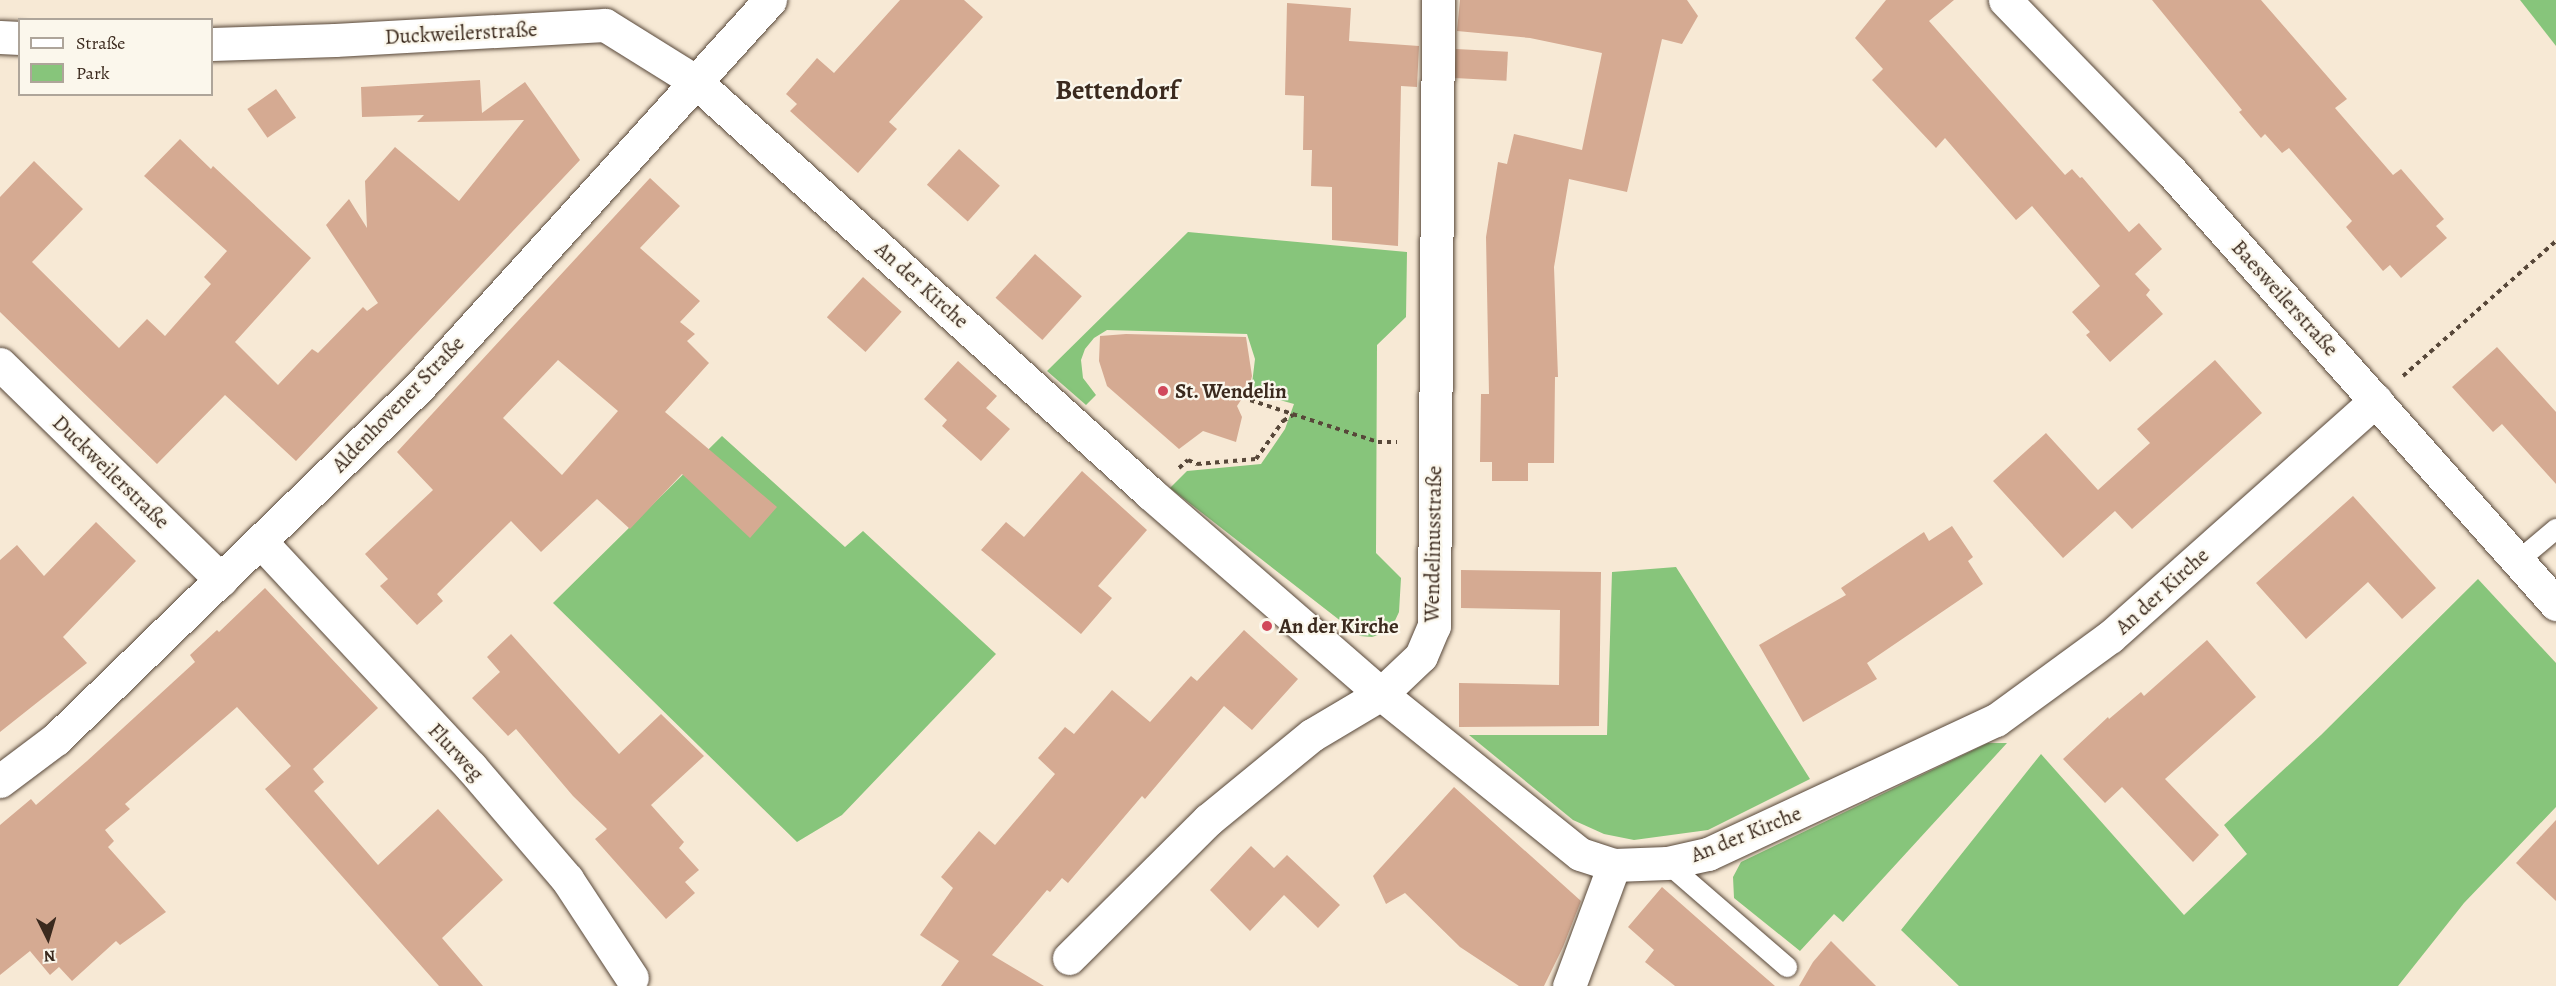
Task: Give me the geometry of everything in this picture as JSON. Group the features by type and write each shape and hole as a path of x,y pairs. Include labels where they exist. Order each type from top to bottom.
{"street":[{"name":"Aldenhovener Straße","path":"0,781 56,739 420,386 770,0"},
{"name":"Wendelinusstraße","path":"1069,958 1208,820 1312,735 1381,694 1421,656 1434,626 1438,0"},
{"name":"Baesweilerstraße","path":"2006,0 2170,170 2556,604"},
{"name":"Duckweilerstraße","path":"213,44 605,26 695,81"},
{"path":"0,37 18,38"},
{"name":"An der Kirche","path":"695,81 1149,493 1381,694 1580,854 1614,865 1667,864 1708,855 1996,720 2110,638 2376,400"},
{"name":"Duckweilerstraße","path":"0,364 221,580"},
{"name":"Flurweg","path":"261,542 471,767 567,879 632,978"},
{"path":"1569,986 1614,865"}],"lane":[{"path":"2518,561 2556,529"},
{"path":"1667,864 1787,967"}],"path":[{"path":"2376,400 2556,241"},
{"path":"1250,400 1378,442 1434,443"},
{"path":"1149,493 1188,460 1197,464 1256,459 1283,421 1294,415"}],"green space":[{"path":"2520,0 2556,0 2556,46"},
{"path":"1188,232 1407,252 1406,317 1377,345 1376,553 1401,578 1399,612 1392,627 1384,633 1372,637 1360,636 1170,488 1187,471 1261,464 1285,429 1294,404 1251,392 1255,359 1247,334 1107,330 1094,338 1085,349 1081,360 1083,378 1096,395 1086,405 1047,371"},
{"path":"722,436 845,547 863,531 996,654 842,815 797,842 553,603"},
{"path":"1676,567 1810,779 1708,830 1634,840 1604,834 1573,820 1469,735 1607,735 1612,572"},
{"path":"2478,579 2556,663 2556,807 2464,903 2398,986 1959,986 1901,930 2041,754 2184,915 2247,854 2224,825 2321,735"},
{"path":"1988,743 2007,743 1843,922 1834,914 1800,951 1734,898 1733,877 1741,862"}],"building":[{"path":"900,0 964,0 983,17 889,122 897,129 858,173 790,111 797,104 786,94 817,58 834,73"},
{"path":"1460,0 1687,0 1698,16 1682,44 1662,39 1627,192 1569,179 1554,267 1558,377 1555,377 1554,463 1528,463 1528,481 1492,481 1492,462 1480,462 1481,394 1489,394 1486,237 1498,162 1507,164 1514,134 1582,150 1602,53 1530,38 1457,31"},
{"path":"1886,0 1954,0 1929,21 2065,175 2072,169 2080,178 2082,177 2129,232 2139,223 2162,249 2135,274 2150,290 2146,295 2163,314 2110,362 2086,335 2090,332 2072,312 2100,286 2032,206 2016,220 1945,138 1936,148 1872,80 1883,69 1855,38"},
{"path":"2152,0 2261,0 2347,99 2335,108 2393,175 2401,169 2444,219 2436,226 2447,238 2401,278 2390,265 2383,271 2346,227 2352,221 2289,148 2282,153 2265,134 2261,138 2239,112 2242,110"},
{"path":"1287,3 1351,8 1349,41 1419,46 1417,87 1401,86 1398,246 1332,240 1332,187 1311,186 1312,150 1303,150 1304,96 1285,95"},
{"path":"1456,49 1508,52 1506,81 1454,78"},
{"path":"480,80 482,113 525,82 580,160 296,461 225,395 157,464 0,312 0,197 34,161 83,209 32,262 119,348 147,319 165,336 211,284 204,277 227,251 144,176 180,139 211,169 213,166 311,258 235,342 278,385 312,349 318,353 363,307 367,311 378,303 326,225 349,199 367,228 365,181 395,147 459,201 524,120 417,122 424,115 362,117 361,87"},
{"path":"276,89 296,118 267,138 247,109"},
{"path":"959,149 1000,186 968,221 927,185"},
{"path":"650,178 680,206 640,248 700,301 680,322 695,334 687,341 709,363 665,412 777,507 750,538 682,474 630,529 597,499 541,552 511,521 437,594 443,601 417,625 380,586 388,579 365,554 433,490 397,452","holes":["558,360 618,411 562,475 503,418"]},
{"path":"1035,254 1082,296 1042,340 996,298"},
{"path":"863,277 902,312 866,352 827,317"},
{"name":"St. Wendelin","path":"1126,334 1246,337 1252,376 1249,388 1237,406 1242,417 1236,442 1203,431 1179,449 1107,386 1099,361 1100,336"},
{"path":"2497,347 2556,412 2556,484 2502,424 2493,432 2452,387"},
{"path":"2215,360 2262,413 2132,529 2115,511 2063,558 1993,481 2046,433 2098,490 2150,443 2137,429"},
{"path":"958,361 997,396 986,408 1010,429 981,461 942,426 947,420 924,399"},
{"path":"1082,471 1147,530 1098,586 1112,598 1081,634 981,550 1006,522 1024,537"},
{"path":"2353,496 2436,588 2402,619 2368,582 2306,639 2256,583"},
{"path":"96,522 136,561 63,637 87,663 0,732 0,560 17,545 44,576"},
{"path":"1952,526 1973,557 1968,561 1983,584 1867,663 1877,679 1803,722 1759,645 1846,595 1841,588 1924,532 1929,541"},
{"path":"1461,570 1601,572 1599,726 1459,727 1459,683 1559,685 1560,610 1461,608"},
{"path":"265,588 378,708 313,769 324,782 314,791 378,865 438,809 503,880 442,938 483,986 439,986 265,789 291,766 237,707 125,804 130,809 105,830 114,841 108,847 166,912 120,945 116,941 72,981 59,967 50,975 30,951 0,975 0,825 31,799 36,805 87,761 195,662 190,655 217,630 219,632"},
{"path":"1244,630 1298,679 1252,730 1224,706 1145,799 1142,796 1068,883 1062,878 1050,892 1047,890 992,955 1044,986 941,986 959,961 920,935 953,888 941,877 979,831 995,845 1055,774 1038,758 1065,727 1074,734 1112,690 1150,722 1191,676 1197,681"},
{"path":"511,634 619,754 661,714 704,756 651,805 684,842 679,848 699,870 685,882 695,893 666,919 595,839 607,829 573,796 516,729 508,736 472,698 500,672 487,657"},
{"path":"2207,640 2256,697 2165,779 2219,835 2193,862 2122,787 2105,803 2063,759 2108,717 2109,719 2141,692 2144,696"},
{"path":"1454,787 1581,901 1563,947 1544,986 1519,986 1460,947 1405,893 1386,904 1373,876"},
{"path":"2556,820 2556,901 2516,863"},
{"path":"1251,846 1274,868 1287,855 1340,905 1318,928 1284,895 1250,931 1210,890"},
{"path":"1662,887 1775,986 1675,986 1645,962 1654,950 1628,927"},
{"path":"1831,941 1876,986 1799,986 1813,962"}],"place":[{"name":"St. Wendelin","path":"1163,391"},
{"name":"An der Kirche","path":"1267,626"}],"district":[{"name":"Bettendorf","path":"1117,91"}]}
